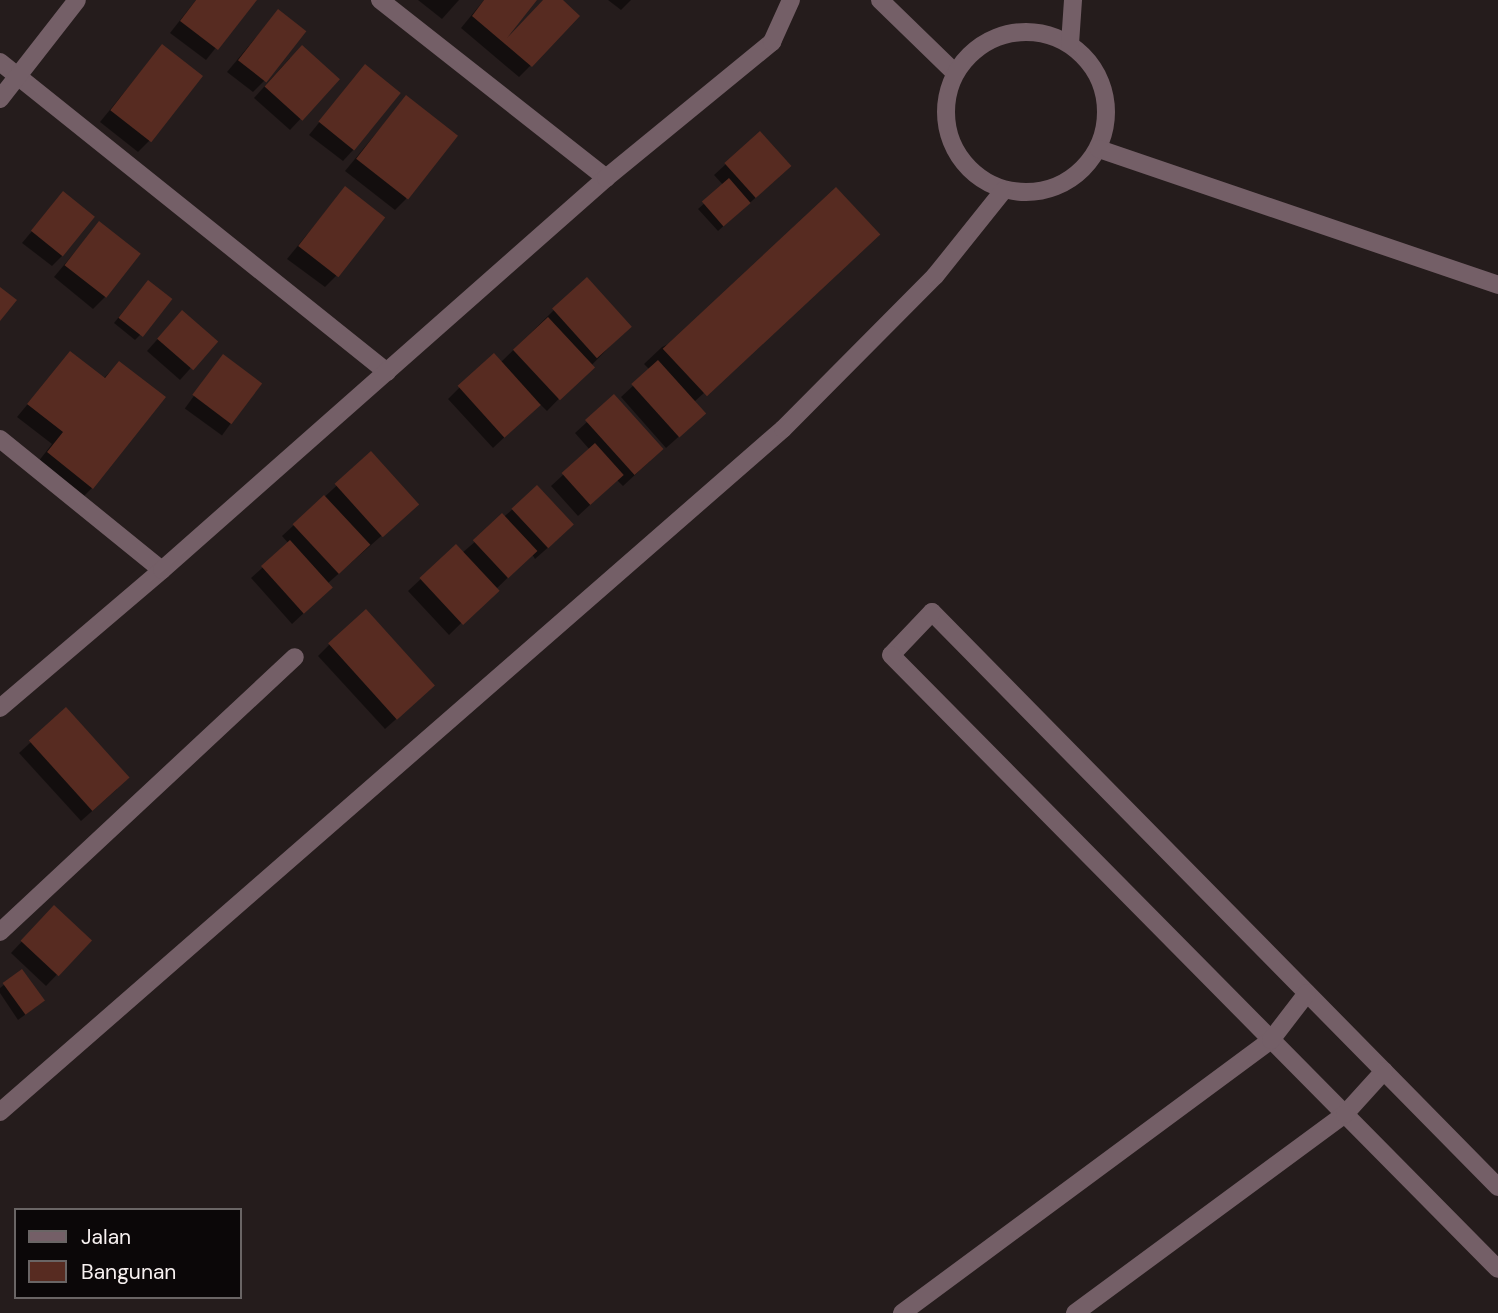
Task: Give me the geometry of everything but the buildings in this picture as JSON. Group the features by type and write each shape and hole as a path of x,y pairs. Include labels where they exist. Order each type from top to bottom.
{"street":[{"path":"0,99 77,0"},
{"path":"380,0 606,178"},
{"path":"0,708 162,570 606,178 772,42 791,0"},
{"path":"880,0 954,72"},
{"path":"1070,44 1073,0"},
{"path":"1028,31 1070,44 1097,72 1107,111 1098,149 1074,177 1041,192 1003,190 972,172 950,143 944,107 954,72 985,41 996,38 1028,31"},
{"path":"0,62 387,372"},
{"path":"1098,149 1498,285"},
{"path":"0,1112 783,429 935,276 1003,190"},
{"path":"0,439 162,570"},
{"path":"1498,1187 932,612 891,655 1498,1269"},
{"path":"0,932 295,657"},
{"path":"902,1313 1271,1040 1307,993"},
{"path":"1075,1313 1345,1114 1384,1071"}]}
